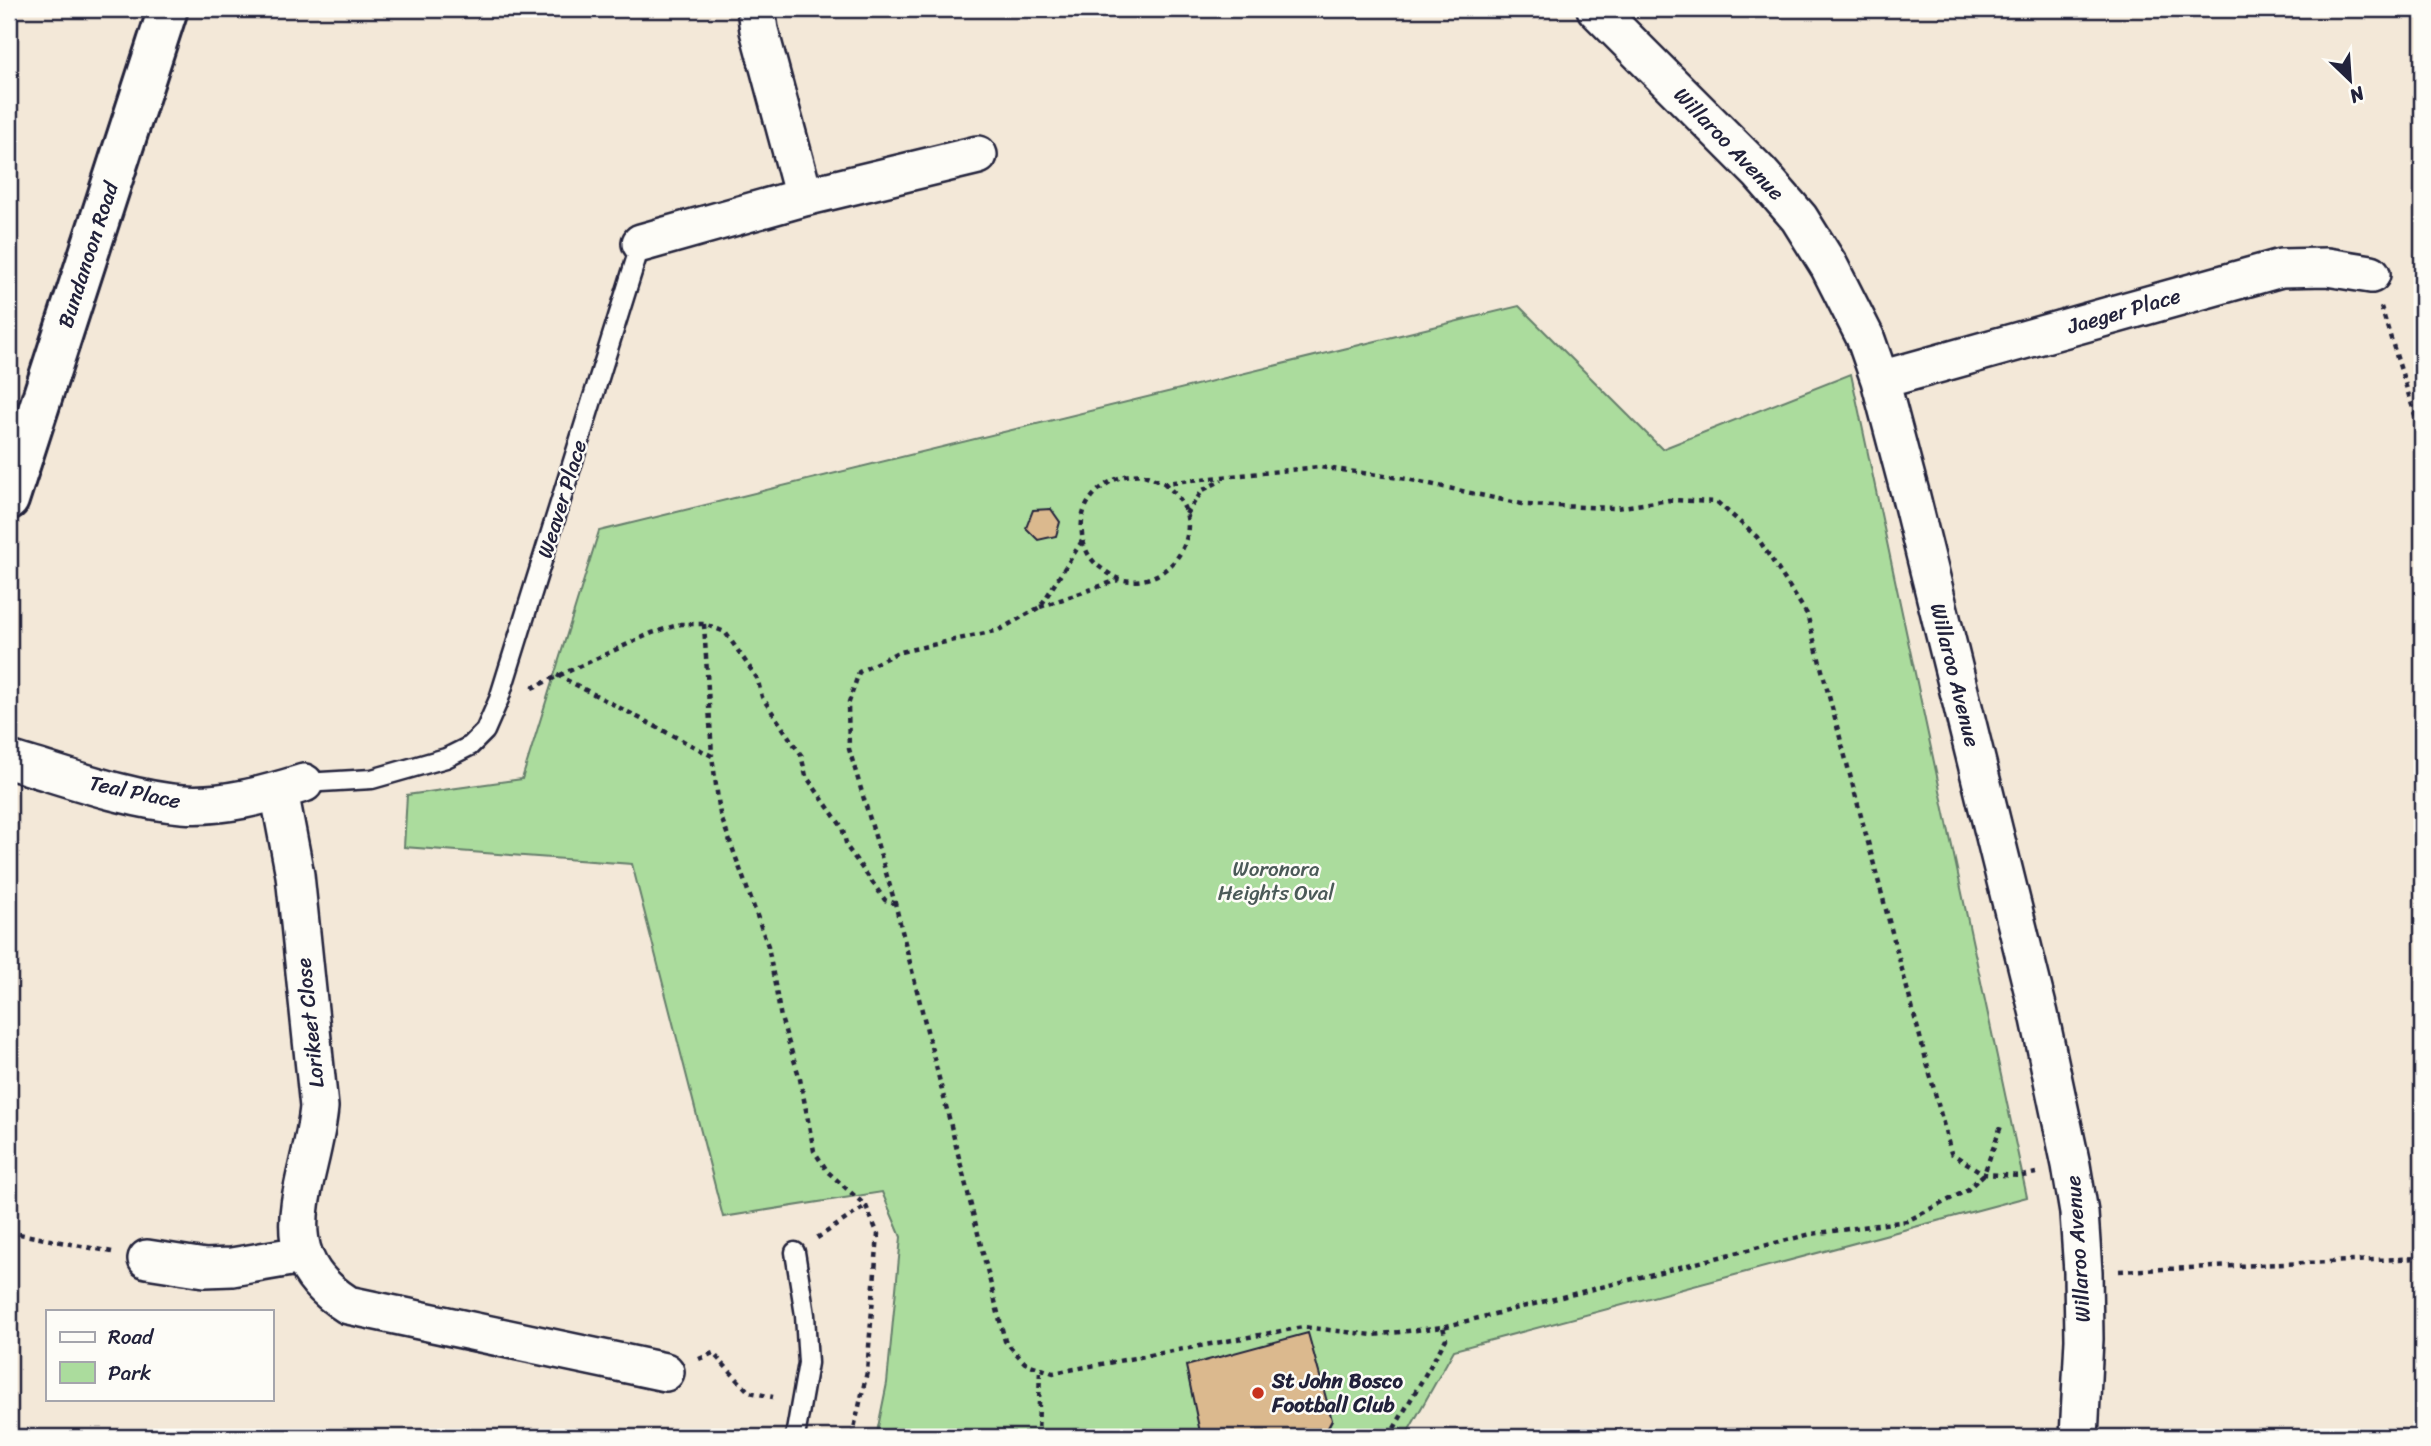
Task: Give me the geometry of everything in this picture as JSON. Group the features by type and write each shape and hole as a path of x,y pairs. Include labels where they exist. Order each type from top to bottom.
{"street":[{"name":"Bundanoon Road","path":"9,500 168,9"},
{"path":"756,9 759,30 804,197"},
{"name":"Willaroo Avenue","path":"1596,9 1760,173 1799,218 1829,266 1865,337 1880,380 2039,1013 2071,1165 2079,1213 2083,1272 2084,1339 2079,1437"},
{"name":"Weaver Place","path":"641,243 804,197 978,155"},
{"name":"Jaeger Place","path":"1880,380 2281,268 2327,267 2371,275"},
{"name":"Teal Place","path":"9,760 142,798 183,804 224,803 291,787"},
{"name":"Lorikeet Close","path":"291,787 295,875 318,1107 317,1131 298,1224 302,1255 314,1277 329,1293 348,1305 665,1372"},
{"path":"147,1259 205,1268 232,1267 302,1255"}],"lane":[{"name":"Weaver Place","path":"291,787 372,779 446,758 470,746 485,731 499,699 641,243"},
{"path":"795,1252 805,1315 808,1363 795,1437"}],"path":[{"path":"2371,275 2422,437"},
{"path":"1164,483 1319,467 1407,479 1525,505 1616,508 1669,500 1717,502 1757,537 1807,614 1951,1153 1984,1174 2022,1176 2071,1165"},
{"path":"1119,579 1094,564 1082,541 1082,519 1088,502 1103,485 1131,475 1146,475 1164,483 1176,494 1186,514 1186,543 1168,569 1143,581 1119,579 1040,607 999,630 895,653 859,672 848,705 849,749 895,903 1005,1341 1025,1363 1053,1373 1303,1327 1373,1335 1443,1327 1811,1234 1907,1221 1966,1191 1984,1174 2001,1126"},
{"path":"1186,514 1203,490 1226,478"},
{"path":"1040,607 1082,541"},
{"path":"499,699 520,695 557,675 652,633 681,624 704,624 725,632 757,678 762,697 801,755 806,776 842,827 847,846 885,900 895,903"},
{"path":"704,624 712,756 720,814 768,946 781,1018 800,1079 814,1151 828,1172 866,1206 878,1234 867,1372 852,1437"},
{"path":"557,675 712,756"},
{"path":"795,1252 866,1206"},
{"path":"9,1232 147,1259"},
{"path":"2083,1272 2422,1258"},
{"path":"1389,1437 1446,1339 1443,1327"},
{"path":"665,1372 713,1353 749,1392 801,1403"},
{"path":"1038,1437 1040,1368"}],"green space":[{"name":"Woronora Heights Oval","path":"1519,306 1662,449 1851,374 2027,1197 1454,1350 1405,1437 876,1437 887,1383 901,1237 882,1192 723,1217 632,864 404,847 407,795 522,779 599,531"}],"building":[{"path":"1051,509 1060,522 1056,536 1038,540 1026,528 1033,510"},
{"name":"St John Bosco Football Club","path":"1308,1333 1332,1420 1323,1437 1201,1437 1186,1366"}],"place":[{"name":"St John Bosco Football Club","path":"1258,1393"}]}
